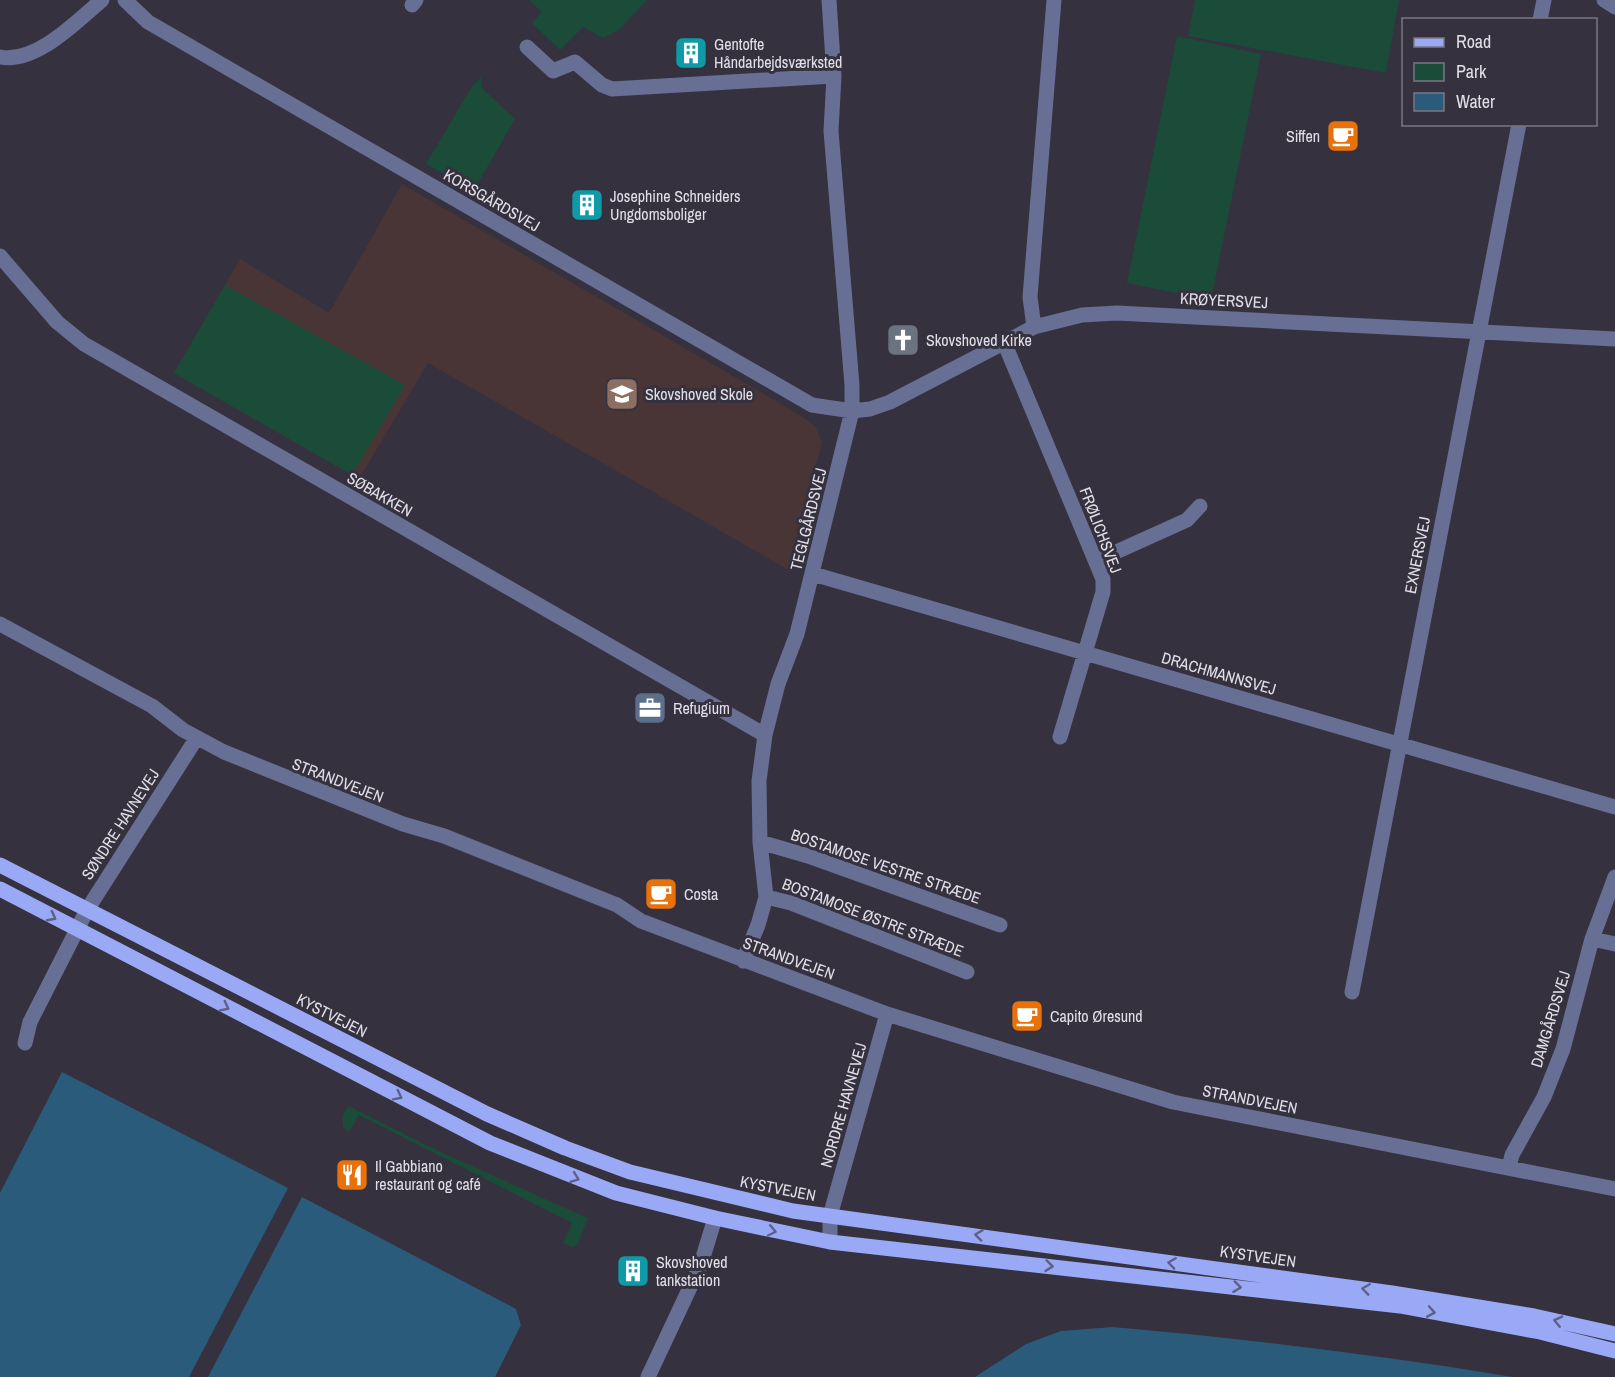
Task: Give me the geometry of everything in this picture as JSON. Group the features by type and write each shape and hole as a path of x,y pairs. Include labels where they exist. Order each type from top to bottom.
{"main road":[{"name":"KYSTVEJEN","path":"0,865 487,1114 565,1148 630,1172 708,1193 793,1211 1392,1293 1534,1316 1615,1334"},
{"name":"KYSTVEJEN","path":"0,889 490,1143 616,1193 715,1218 830,1242 1400,1306 1540,1332 1615,1351"}],"street":[{"path":"0,57 12,60 31,55 102,0"},
{"name":"KORSGÅRDSVEJ","path":"125,0 148,22 812,405 852,411"},
{"name":"TEGLGÅRDSVEJ","path":"743,961 758,925 766,897 760,842 759,781 765,735 778,684 797,634 852,411 852,385 831,131 834,76 829,0"},
{"path":"1034,327 1030,297 1054,0"},
{"path":"1540,18 1544,0"},
{"path":"1604,0 1615,7"},
{"path":"527,47 553,71 575,62 602,85 612,89 834,76"},
{"name":"EXNERSVEJ","path":"1352,992 1519,126"},
{"name":"SØBAKKEN","path":"0,256 57,322 84,344 765,735"},
{"name":"KRØYERSVEJ","path":"852,411 890,402 1034,327 1082,315 1117,313 1615,339"},
{"name":"FRØLICHSVEJ","path":"1004,342 1103,579 1103,591 1060,737"},
{"path":"1096,561 1187,520 1200,507"},
{"name":"DRACHMANNSVEJ","path":"813,574 1615,807"},
{"name":"STRANDVEJEN","path":"0,624 152,706 196,739 286,779 404,825 444,836 616,905 641,921 887,1014 1173,1102 1509,1167 1615,1190"},
{"name":"SØNDRE HAVNEVEJ","path":"25,1043 30,1022 87,910 196,739"},
{"name":"BOSTAMOSE VESTRE STRÆDE","path":"760,842 808,856 1000,925"},
{"name":"DAMGÅRDSVEJ","path":"1509,1167 1512,1155 1544,1097 1563,1049 1592,939 1615,877"},
{"name":"BOSTAMOSE ØSTRE STRÆDE","path":"766,897 791,903 967,972"},
{"path":"1592,939 1615,944"},
{"name":"NORDRE HAVNEVEJ","path":"830,1242 830,1216 887,1014"},
{"path":"648,1377 701,1264 715,1218"}],"shaded area":[{"name":"Skovshoved Skole","path":"402,184 800,415 816,427 822,442 789,570 428,363 359,479 174,373 240,259 329,313"}],"green space":[{"path":"529,0 647,0 619,30 603,38 583,27 560,50 532,23 542,12"},
{"path":"1195,0 1399,0 1386,73 1188,36"},
{"path":"1177,36 1261,54 1211,300 1127,283"},
{"path":"481,77 482,88 515,119 474,190 426,164 471,88"},
{"path":"225,285 405,385 352,475 174,373"},
{"path":"348,1106 434,1149 588,1218 577,1245 572,1247 563,1243 572,1223 359,1115 349,1132 343,1126 343,1115"}],"water":[{"path":"62,1072 288,1188 189,1377 0,1377 0,1193"},
{"path":"302,1197 516,1309 521,1325 495,1377 208,1377"},
{"path":"1113,1327 1313,1348 1513,1377 975,1377 1026,1344 1061,1331"}],"place":[{"name":"Gentofte Håndarbejdsværksted","path":"691,53"},
{"name":"Siffen","path":"1343,136"},
{"name":"Josephine Schneiders Ungdomsboliger","path":"587,205"},
{"name":"Skovshoved Kirke","path":"903,340"},
{"name":"Skovshoved Skole","path":"622,394"},
{"name":"Refugium","path":"650,708"},
{"name":"Costa","path":"661,894"},
{"name":"Capito Øresund","path":"1027,1016"},
{"name":"Il Gabbiano restaurant og café","path":"352,1175"},
{"name":"Skovshoved tankstation","path":"633,1271"}]}
